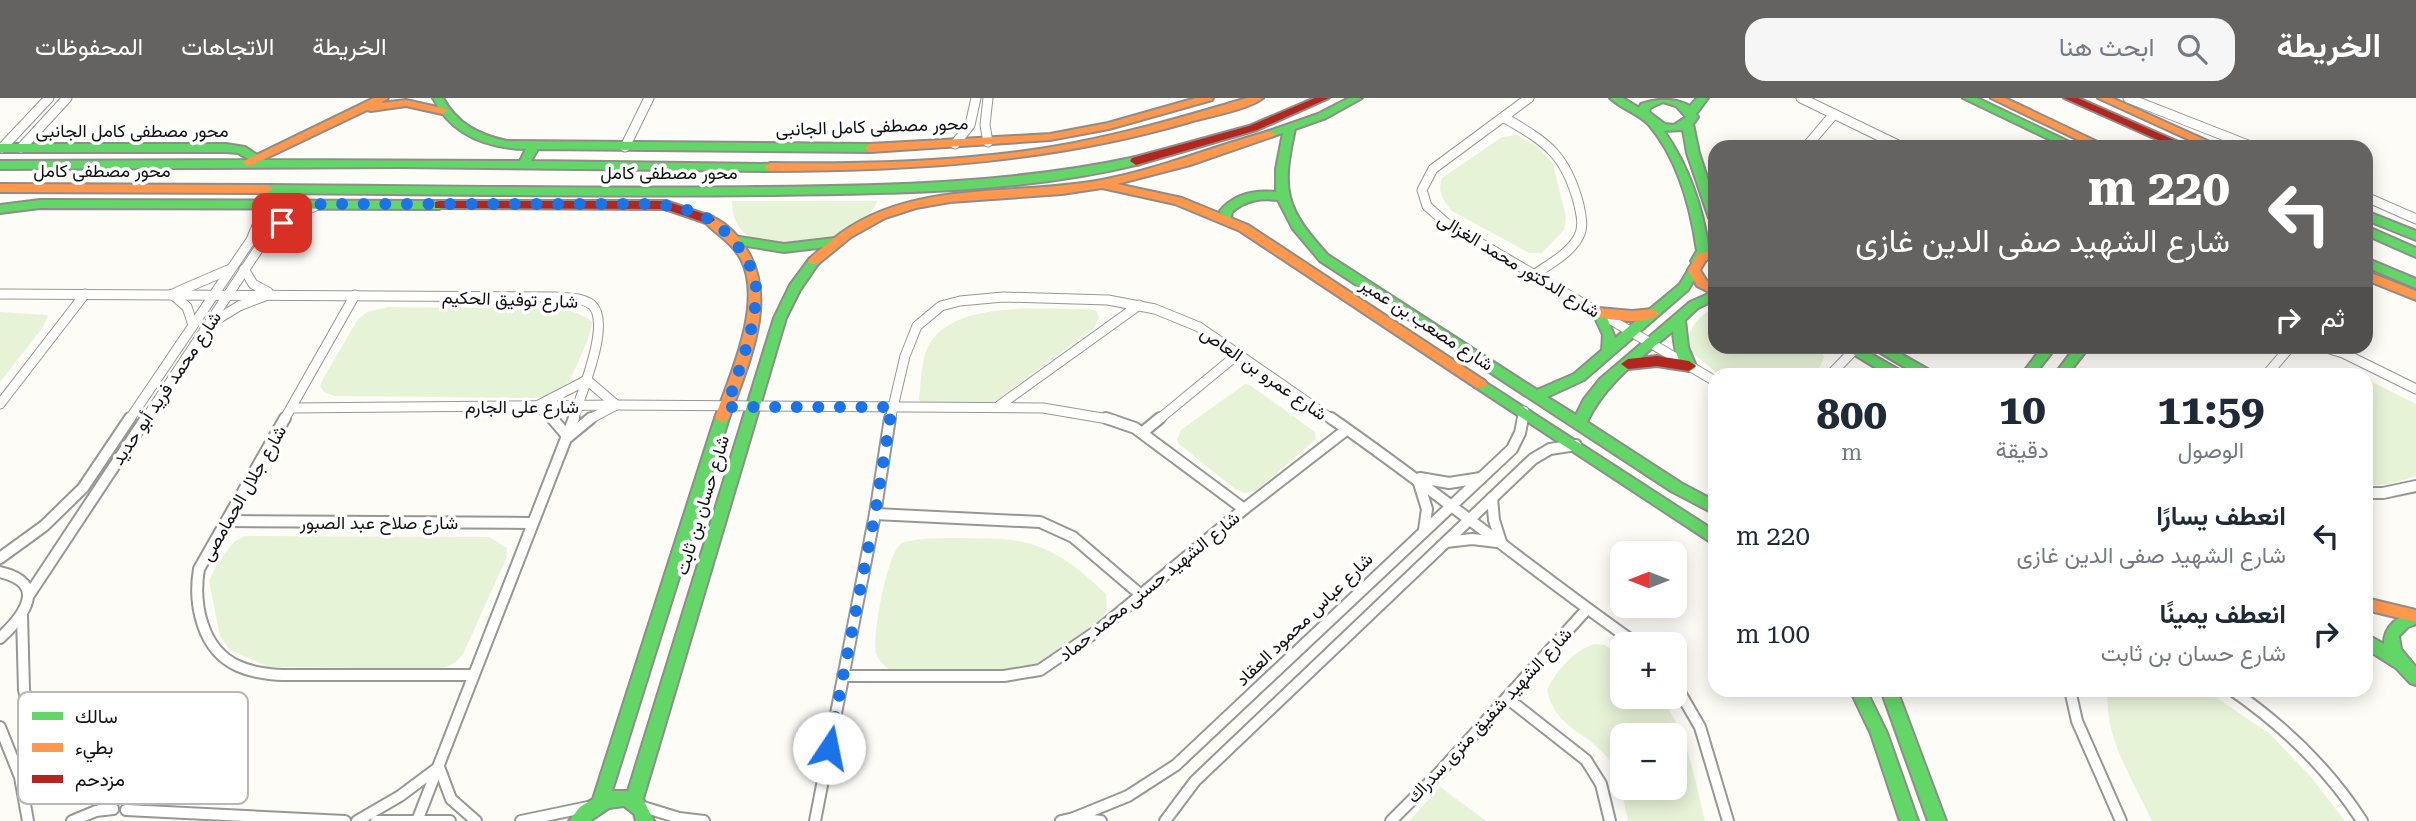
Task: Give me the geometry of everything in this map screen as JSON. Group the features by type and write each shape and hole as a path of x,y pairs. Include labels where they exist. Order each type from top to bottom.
{"street":[{"path":"1,148 49,98"},
{"path":"22,148 67,98"},
{"path":"254,161 383,98"},
{"path":"625,148 649,98"},
{"path":"955,144 967,132 976,98"},
{"path":"988,98 985,125 988,142"},
{"name":"محور مصطفى كامل الجانبى","path":"440,104 457,128 474,136 507,145 837,149 988,142 1051,144 1208,98"},
{"name":"محور مصطفى كامل","path":"0,166 254,161 864,166 937,162 1175,125 1258,98"},
{"name":"محور مصطفى كامل","path":"4,189 780,192 917,189 1021,181 1106,168 1221,139 1324,98"},
{"path":"917,189 916,204 1099,184 1216,153 1290,128 1357,98"},
{"name":"شارع الدكتور محمد الغزالى","path":"1529,98 1433,169 1424,182 1423,198 1435,215 1446,223 1708,378"},
{"path":"1615,98 1650,120 1672,128 1689,119 1703,98"},
{"path":"1801,98 1888,140"},
{"path":"1969,98 2059,140"},
{"path":"1996,98 2087,140"},
{"path":"2069,98 2168,140"},
{"path":"2104,98 2199,140"},
{"path":"2128,98 2235,140"},
{"path":"1536,396 1579,377 1653,314 1684,287 1703,251 1696,214 1673,152 1650,120 1645,106 1663,99 1684,105 1689,119 1693,153 1708,197"},
{"path":"361,111 406,103 440,104"},
{"path":"1296,110 1307,121"},
{"path":"1812,140 1834,114"},
{"path":"1504,118 1559,154 1570,171 1581,216 1582,226 1574,243 1534,275"},
{"path":"1226,220 1226,211 1242,198 1267,194 1279,196 1282,157 1290,128"},
{"path":"2144,129 2156,140"},
{"path":"524,163 533,147"},
{"name":"محور مصطفى كامل الجانبى","path":"1,148 226,148 242,150 254,161"},
{"path":"726,192 744,180 745,170 742,166"},
{"path":"780,192 773,184 773,179 785,166"},
{"name":"شارع مصعب بن عمير","path":"1099,184 1164,197 1226,220 1260,238 1708,534"},
{"path":"262,203 272,189"},
{"name":"شارع مصعب بن عمير","path":"1279,196 1298,229 1324,258 1579,424 1708,504"},
{"path":"2373,200 2415,218"},
{"name":"شارع محمد فريد أبو حديد","path":"0,558 36,532 83,488 256,231 262,203"},
{"path":"0,209 40,204 321,204"},
{"name":"شارع حسان بن ثابت","path":"321,204 666,205 699,213 712,220 733,240 747,259 757,291 754,319 597,803"},
{"name":"شارع محمد فريد أبو حديد","path":"22,615 29,594 244,269 271,232 303,210 321,204"},
{"name":"شارع حسان بن ثابت","path":"637,803 751,407 786,301 807,270 837,242 872,218 916,204"},
{"path":"2373,218 2416,236"},
{"path":"2373,233 2416,253"},
{"path":"733,240 771,248 804,248 837,242"},
{"path":"1695,266 1708,258"},
{"path":"2373,265 2416,284"},
{"path":"1695,266 1701,283 1708,288"},
{"path":"193,325 187,307 172,294 231,268"},
{"path":"244,269 253,284 271,293"},
{"path":"2373,278 2416,296"},
{"path":"209,324 239,306 271,293"},
{"name":"شارع توفيق الحكيم","path":"0,294 271,293 555,297 587,302 598,310 601,321 587,380 568,437 531,523 417,820"},
{"path":"0,404 85,294"},
{"name":"شارع جلال الحمامصى","path":"355,295 199,569 195,582 196,597 207,635 222,658 256,672 473,675"},
{"name":"شارع عمرو بن العاص","path":"815,821 875,514 892,407 910,340 917,326 941,306 960,301 1003,297 1093,299 1139,305 1170,314 1199,327 1416,477 1620,632"},
{"path":"1579,424 1596,392 1648,343 1694,304 1708,297"},
{"path":"999,406 1139,305"},
{"path":"1609,350 1609,335 1599,313 1632,316 1653,314"},
{"path":"1678,319 1681,347 1689,366"},
{"path":"1143,432 1238,354"},
{"path":"1836,368 1847,354"},
{"path":"1862,354 1886,368"},
{"path":"1890,354 1915,368"},
{"path":"2033,368 2044,354"},
{"path":"2066,368 2077,354"},
{"path":"2272,368 2282,354"},
{"path":"2345,354 2416,389"},
{"path":"1628,364 1657,360 1689,366"},
{"path":"587,380 616,405 589,419 568,437 537,406 587,380"},
{"name":"شارع على الجارم","path":"292,408 616,405 1043,408 1095,415 1124,423 1143,432 1244,509"},
{"name":"شارع عباس محمود العقاد","path":"1074,818 1142,789 1176,765 1517,442 1524,411"},
{"name":"شارع الشهيد حسنى محمد حماد","path":"843,676 1027,674 1069,653 1244,509 1346,430"},
{"path":"1165,821 1195,781 1468,519 1541,453 1576,445"},
{"path":"1424,531 1427,509 1416,477 1449,483 1481,478"},
{"path":"2373,493 2416,486"},
{"path":"1444,542 1472,539 1501,543 1494,520 1493,498"},
{"path":"875,514 1040,522 1073,537 1141,596"},
{"name":"شارع صلاح عبد الصبور","path":"227,521 531,523"},
{"path":"0,572 22,579 29,594"},
{"path":"2373,606 2415,617"},
{"name":"شارع الشهيد شفيق مترى سدراك","path":"1391,821 1587,609"},
{"path":"0,638 22,615"},
{"path":"22,615 21,655 24,692"},
{"path":"2415,617 2402,620 2393,627 2390,637 2393,650 2416,678"},
{"path":"2373,645 2402,664"},
{"path":"1862,697 1875,724 1909,821"},
{"path":"1892,697 1937,821"},
{"path":"2072,697 2077,721 2122,821"},
{"path":"2241,697 2303,748 2345,795 2362,821"},
{"path":"1507,698 1586,760 1601,785 1610,821"},
{"path":"1687,705 1700,727 1728,821"},
{"path":"0,727 18,772"},
{"path":"356,821 400,796 439,767 442,784 450,800 462,813 476,821"},
{"path":"521,821 554,816 613,797 679,818 704,821"},
{"path":"578,821 597,803"},
{"path":"637,803 645,821"},
{"path":"105,804 113,809"},
{"path":"72,821 96,811 113,809 345,821"},
{"path":"127,810 138,814 145,821"},
{"path":"1061,821 1074,818 1101,821"},
{"path":"376,821 450,821"}],"green space":[{"path":"1517,135 1536,145 1553,164 1566,217 1564,230 1542,253 1529,253 1452,211 1441,192 1442,178 1502,137"},
{"path":"732,201 878,201 862,221 832,240 824,243 784,244 761,241 744,232 738,225"},
{"path":"388,307 566,309 592,322 588,339 569,381 558,392 550,395 529,398 335,396 324,392 320,386 323,379 358,319 367,312"},
{"path":"998,310 1096,311 1099,317 1094,328 994,402 985,405 921,404 919,399 926,351 937,334 954,322"},
{"path":"0,312 48,315 43,327 0,382"},
{"path":"1708,312 1708,354 1822,354 1824,357 1819,368 1711,368 1689,350 1691,330"},
{"path":"2373,382 2416,404 2416,476 2390,484 2373,485"},
{"path":"1245,384 1315,432 1316,439 1256,491 1245,493 1235,489 1177,440 1181,430"},
{"path":"245,536 489,537 507,548 506,559 463,654 455,663 440,669 268,667 229,649 220,636 209,581 218,562 235,541"},
{"path":"934,538 1003,539 1047,550 1072,565 1106,594 1107,611 1101,619 1049,661 1020,671 889,670 876,653 876,630 886,578 901,544"},
{"path":"1595,644 1605,645 1610,649 1610,709 1669,709 1676,723 1610,723 1610,761 1564,721 1551,703 1547,690 1555,676 1580,651"},
{"path":"2108,697 2215,697 2270,734 2311,777 2345,821 2152,821 2121,757 2110,724"},
{"path":"1687,750 1705,821 1628,821 1623,800 1687,800"},
{"path":"1440,787 1486,821 1409,821"}],"traffic: fast":[{"path":"438,98 443,109 457,125 475,135 507,145 870,148"},
{"path":"1270,134 1322,116 1357,98"},
{"path":"1615,98 1645,117"},
{"path":"1691,112 1703,98"},
{"path":"1968,98 2059,140"},
{"path":"1662,99 1680,104 1692,117 1681,127 1668,128 1654,123 1643,113 1645,106 1662,99"},
{"path":"1654,124 1687,184 1701,234 1703,251 1697,261"},
{"path":"1688,125 1693,153 1708,197"},
{"path":"1290,128 1282,169 1283,199 1297,226 1324,258 1676,487 1708,504"},
{"path":"524,164 533,147"},
{"path":"0,148 226,148 241,150 261,162"},
{"path":"267,189 643,192 907,189 1045,178 1136,161"},
{"path":"0,165 400,163 770,167"},
{"path":"1226,220 1226,211 1244,199 1257,195 1279,196"},
{"path":"0,209 40,204 439,205"},
{"path":"2373,218 2416,236"},
{"path":"2373,233 2416,253"},
{"path":"733,240 784,248 835,242"},
{"path":"634,800 780,318 794,288 814,261"},
{"path":"2373,265 2416,284"},
{"path":"1536,396 1579,377 1684,287 1694,270"},
{"path":"1579,424 1589,403 1605,382 1694,305 1708,298"},
{"path":"1599,313 1609,335 1609,350"},
{"path":"1678,319 1681,347 1689,366"},
{"path":"1860,354 1885,368"},
{"path":"1890,354 1915,368"},
{"path":"2033,368 2044,354"},
{"path":"2066,368 2077,354"},
{"path":"1480,384 1708,534"},
{"path":"601,800 722,418"},
{"path":"2416,617 2403,622 2391,636 2400,661 2416,678"},
{"path":"2373,646 2397,661"},
{"path":"1861,697 1879,733 1909,821"},
{"path":"1892,697 1937,821"},
{"path":"578,821 596,806 615,798 633,801 645,821"}],"traffic: slow":[{"path":"248,162 383,98"},
{"path":"870,148 1050,137 1109,126 1208,98"},
{"path":"770,167 927,164 1044,152 1149,130 1258,98"},
{"path":"1996,98 2087,140"},
{"path":"2103,98 2199,140"},
{"path":"371,108 406,103 442,111"},
{"path":"814,261 847,234 880,216 915,204 950,198 1062,190 1101,184 1165,168 1270,134"},
{"path":"1107,186 1178,201 1244,228 1480,384"},
{"path":"0,188 267,189"},
{"path":"709,220 734,239 748,261 754,285 754,311 748,338 722,418"},
{"path":"1708,256 1702,257 1694,270 1701,283 1708,287"},
{"path":"2373,278 2416,296"},
{"path":"1599,313 1632,316 1653,314"},
{"path":"2373,606 2414,616"}],"traffic: jam":[{"path":"1136,161 1253,128 1324,98"},
{"path":"2069,98 2168,140"},
{"path":"439,205 666,205 709,220"},
{"path":"1628,364 1657,361 1689,366"}],"route":[{"path":"282,223 303,210 321,204 643,204 684,208 712,220 723,229 747,259 757,291 754,319 727,407 892,407 875,514 829,748"}]}
